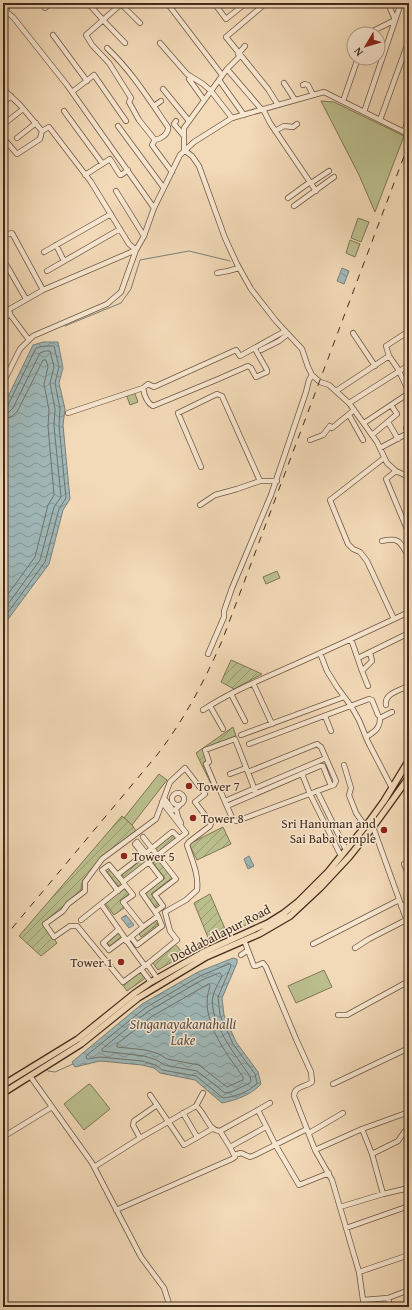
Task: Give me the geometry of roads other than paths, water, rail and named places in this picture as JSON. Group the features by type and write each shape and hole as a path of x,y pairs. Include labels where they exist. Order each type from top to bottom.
{"main road":[{"name":"Doddaballapur Road","path":"3,1085 47,1062 83,1036 135,993 157,978 206,950 268,922 284,913 308,892 367,825 409,760"},
{"name":"Doddaballapur Road","path":"47,1062 92,1036 138,998 206,957 271,928 290,916 336,872 373,827 409,777"},
{"name":"Doddaballapur Road","path":"3,1093 30,1076 41,1066"}],"street":[{"path":"9,3 5,10 18,23 72,92 154,208"},
{"path":"45,8 50,3"},
{"path":"88,3 125,43"},
{"path":"140,23 121,3 86,35 92,45 109,63 131,98 129,102 139,120 155,140"},
{"path":"167,3 220,77 244,115"},
{"path":"214,3 226,18 246,3"},
{"path":"266,3 226,37 268,89 278,105"},
{"path":"388,3 395,20"},
{"path":"364,112 401,3"},
{"path":"383,26 395,20"},
{"path":"53,35 87,81"},
{"path":"380,120 409,40"},
{"path":"160,43 187,74 211,91 232,118"},
{"path":"184,150 184,128 220,77 245,46"},
{"path":"107,48 129,70 169,129 160,139 155,140 152,146 172,172"},
{"path":"342,101 355,66"},
{"path":"227,69 263,110 275,131 316,190"},
{"path":"72,92 94,75 126,121"},
{"path":"189,79 204,100"},
{"path":"284,83 295,100"},
{"path":"303,85 308,85 313,95"},
{"path":"3,89 23,108 42,131"},
{"path":"163,89 189,121"},
{"path":"3,382 20,349 34,336 107,304 121,292 136,250 144,236 163,187 180,155 184,150 232,118 324,92 404,132 409,118"},
{"path":"3,103 10,96"},
{"path":"154,106 161,101"},
{"path":"4,124 23,108"},
{"path":"64,111 102,163"},
{"path":"176,121 174,124 184,136"},
{"path":"17,138 36,123"},
{"path":"275,131 284,126 293,127 297,124"},
{"path":"118,126 163,187"},
{"path":"3,138 17,154 40,139 42,131 49,127 85,175 129,244 136,250"},
{"path":"184,150 192,156 200,166 225,238 251,289 302,349 312,374 320,382 329,385 349,403 372,435 384,458 396,472 409,477"},
{"path":"85,175 110,159 121,176 128,170"},
{"path":"288,198 310,182 330,171"},
{"path":"294,206 334,177"},
{"path":"116,191 144,236"},
{"path":"44,252 111,214"},
{"path":"47,271 120,229"},
{"path":"3,236 12,233 43,290"},
{"path":"56,245 64,261"},
{"path":"3,320 6,309 43,290 136,250"},
{"path":"3,261 26,299"},
{"path":"217,273 228,272 239,268"},
{"path":"6,309 29,340"},
{"path":"364,423 409,392 399,371 389,356 386,346 409,331"},
{"path":"68,413 143,388 148,384 154,387 236,350 240,356 254,347 259,349 287,332"},
{"path":"354,333 375,366"},
{"path":"143,388 148,402 153,406 248,366 251,368 256,377 267,372 259,349"},
{"path":"336,391 389,356"},
{"path":"349,403 409,365"},
{"path":"208,654 224,617 224,611 232,588 277,481 312,374"},
{"path":"201,467 178,413 217,394 222,396 260,481"},
{"path":"372,435 397,414 391,405"},
{"path":"310,440 323,436 330,426 332,428 354,410"},
{"path":"349,415 363,440"},
{"path":"388,422 398,439"},
{"path":"380,448 408,433 406,428 409,426"},
{"path":"384,458 330,500 348,544 353,550 360,552 367,561 394,619"},
{"path":"396,472 386,479 409,534"},
{"path":"200,505 214,495 260,481 277,481"},
{"path":"382,541 394,539 399,541 409,557"},
{"path":"203,710 253,683 409,612"},
{"path":"358,658 409,633"},
{"path":"351,639 368,686"},
{"path":"362,671 372,661 370,652"},
{"path":"320,653 327,671 344,698 351,706 392,788"},
{"path":"253,683 272,724"},
{"path":"386,705 385,700 388,695 406,687 409,688"},
{"path":"231,694 245,721"},
{"path":"241,735 344,698"},
{"path":"249,744 371,699 378,715"},
{"path":"210,706 223,730"},
{"path":"366,737 379,727 380,718 392,712"},
{"path":"324,716 331,731"},
{"path":"230,774 247,770 317,744 322,747 336,781 334,785 237,821 233,820 219,788 216,788 206,764 209,762 205,750 235,738 247,770 256,793"},
{"path":"226,803 254,788 326,758"},
{"path":"344,765 351,788 349,795 356,813 367,825 373,827 409,928"},
{"path":"226,803 256,793 323,766 331,786"},
{"path":"185,768 205,794 195,802 211,823 210,826 187,845 196,873 198,885 197,890 186,900 165,912 170,931 176,940 144,966 123,982 77,926 70,926 54,937 45,924 63,911 68,904 85,892 85,882 102,860 156,818 170,782 185,768"},
{"path":"302,774 310,794 341,856"},
{"path":"317,791 346,850"},
{"path":"163,800 173,810"},
{"path":"163,800 186,833"},
{"path":"178,806 176,812 186,830 186,833"},
{"path":"117,875 172,832 179,838"},
{"path":"81,920 118,891 124,883 157,855 186,833"},
{"path":"119,929 103,943 109,950 143,927 157,914 163,906 155,895 176,879 143,837"},
{"path":"131,936 137,945 162,926 157,914 142,894 161,878 144,854"},
{"path":"404,864 409,876"},
{"path":"118,891 102,870 110,865 133,894 123,902 143,927"},
{"path":"313,944 399,900"},
{"path":"101,904 144,966 151,982"},
{"path":"401,906 409,904"},
{"path":"355,948 368,939 406,920"},
{"path":"244,940 254,966 263,963 266,967 311,1072 312,1082 309,1085 296,1090 294,1092 294,1096 315,1150 329,1173 347,1228 359,1272 364,1307"},
{"path":"241,955 248,950"},
{"path":"144,966 157,978"},
{"path":"338,1015 347,1014 409,981"},
{"path":"333,1084 409,1048"},
{"path":"30,1076 76,1139 94,1167 141,1257 164,1288 170,1307"},
{"path":"94,1167 140,1138 196,1106 203,1093"},
{"path":"150,1095 184,1145 212,1129 220,1131 270,1103"},
{"path":"140,1138 133,1125 134,1121 157,1105"},
{"path":"196,1106 201,1111 212,1129"},
{"path":"3,1137 52,1107"},
{"path":"258,1110 298,1185 329,1173"},
{"path":"315,1150 362,1129 409,1112"},
{"path":"116,1210 232,1159 235,1157 234,1155 241,1153 250,1157 275,1144 308,1131 343,1113"},
{"path":"183,1114 197,1137"},
{"path":"230,1147 266,1127"},
{"path":"362,1129 372,1154 383,1194"},
{"path":"372,1154 398,1142 405,1131 409,1130"},
{"path":"220,1131 234,1155"},
{"path":"340,1207 409,1188"},
{"path":"347,1228 409,1206"},
{"path":"359,1272 409,1255"},
{"path":"363,1300 388,1298 409,1290"},
{"path":"388,1298 390,1307"},
{"path":"3,1302 5,1305 3,1307"}],"water":[{"path":"342,268 349,271 344,284 337,281"},
{"path":"43,342 58,342 63,368 59,383 65,409 63,425 70,499 63,510 49,564 3,626 3,407 33,345"},
{"path":"249,856 254,866 248,869 244,859"},
{"path":"126,915 134,925 129,928 121,918"},
{"name":"Singanayakanahalli Lake","path":"233,958 237,959 237,963 222,998 224,1015 236,1042 258,1072 261,1084 253,1091 238,1099 222,1103 195,1080 160,1073 154,1068 142,1065 100,1061 75,1067 72,1062 142,1004 198,972"}],"waterway":[{"path":"65,326 121,303 131,289 140,260 189,251 230,261"},
{"path":"47,1069 48,1071 55,1072 73,1064"}],"railway":[{"path":"3,939 157,755 185,714 201,686 222,641 409,143"}],"place":[{"name":"Tower 7","path":"189,786"},
{"name":"Tower 8","path":"193,818"},
{"name":"Sri Hanuman and Sai Baba temple","path":"384,830"},
{"name":"Tower 5","path":"124,856"},
{"name":"Tower 1","path":"121,962"}]}
